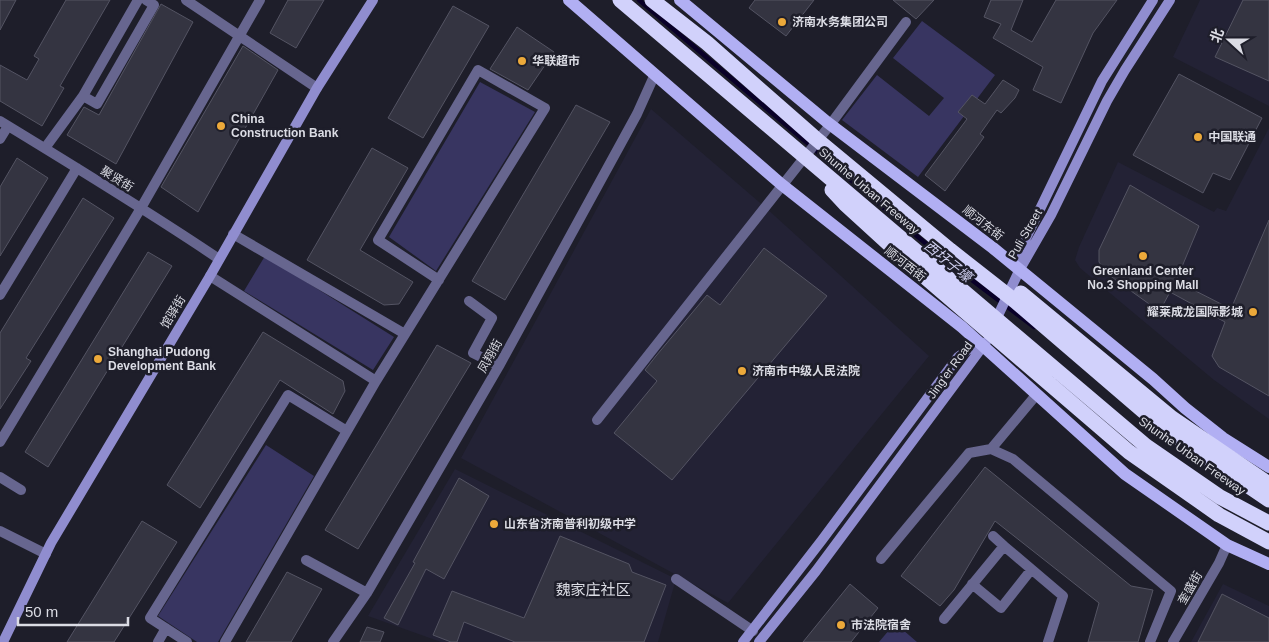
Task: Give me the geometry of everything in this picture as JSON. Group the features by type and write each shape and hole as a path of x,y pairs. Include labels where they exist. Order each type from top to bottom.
{"highway":[{"name":"Shunhe Urban Freeway","path":"620,0 1146,446 1220,497 1269,524"},
{"name":"Shunhe Urban Freeway","path":"652,0 707,43 814,142 1015,301 1163,428 1269,500"},
{"path":"785,140 845,204 925,277 1130,452 1219,515 1269,542"},
{"path":"814,142 926,218 1172,418 1269,484"}],"main road":[{"name":"顺河东街","path":"680,0 830,125 1020,269 1216,432 1269,467"},
{"name":"顺河西街","path":"577,3 654,74 782,184 955,321 1125,474 1227,545 1269,564"},
{"name":"顺河西街","path":"1227,545 1269,558"}],"street":[{"path":"45,148 83,96 138,0"},
{"path":"83,96 97,104 154,5 146,0"},
{"path":"186,0 317,88"},
{"path":"0,442 141,208 260,0"},
{"name":"馆驿街","path":"3,642 51,543 210,276 317,88 373,0"},
{"name":"Puli Street","path":"1020,269 1026,238 1102,81 1153,0"},
{"name":"Puli Street","path":"1020,269 1047,222 1107,101 1170,0"},
{"path":"597,420 814,142 830,125 906,22"},
{"path":"225,642 376,381 439,280 545,108 478,70 378,240 439,280"},
{"name":"凤翔街","path":"333,642 367,593 499,366 637,114 654,74"},
{"path":"0,139 4,124"},
{"name":"聚贤街","path":"4,124 141,208 219,259"},
{"path":"0,295 77,168"},
{"path":"233,234 405,334"},
{"path":"984,346 1020,269"},
{"path":"210,276 376,381"},
{"path":"468,301 492,318 473,353 499,366"},
{"name":"Jing'er Road","path":"744,642 958,357 973,346 984,346"},
{"name":"Jing'er Road","path":"759,642 816,571 984,346"},
{"path":"881,559 969,453 991,448 1037,394"},
{"path":"187,642 150,618 288,395 347,431"},
{"path":"991,448 1013,459 1171,590 1150,642"},
{"path":"0,477 21,490"},
{"path":"0,531 46,554"},
{"path":"993,536 1062,596 1048,642"},
{"name":"奎盛街","path":"1173,642 1219,563 1227,545"},
{"path":"944,619 1004,546"},
{"path":"306,560 367,593"},
{"path":"972,584 1001,608 1031,570"},
{"path":"676,579 752,631"},
{"path":"158,642 166,628"}],"shaded area":[{"path":"1200,0 1269,0 1269,106 1173,57"},
{"path":"922,21 995,75 918,177 842,120 877,75 929,116 944,98 893,58"},
{"path":"480,82 535,112 436,271 389,237"},
{"name":"济南市中级人民法院","path":"651,109 765,207 929,356 728,603 461,458"},
{"path":"1269,128 1269,419 1214,380 1080,268 1075,260 1079,247 1118,162 1214,212 1217,208 1226,211"},
{"path":"265,256 394,337 373,370 244,291"},
{"path":"266,445 314,476 218,642 197,642 158,616"},
{"name":"山东省济南普利初级中学","path":"455,469 676,579 658,642 441,642 368,616"},
{"path":"1223,584 1269,606 1269,642 1191,642"},
{"path":"895,623 917,642 879,642"}],"building":[{"path":"0,0 16,0 0,30"},
{"path":"66,0 110,0 60,86 64,88 42,126 0,101 0,65 27,80 39,59 34,56"},
{"path":"288,0 324,0 296,48 270,33"},
{"name":"济南水务集团公司","path":"755,0 814,0 786,36 749,8"},
{"path":"893,0 934,0 916,19"},
{"path":"991,0 1023,0 1011,30 1032,42 1056,0 1117,0 1093,33 1061,103 1033,90 1043,67 993,38 1001,24 984,17"},
{"path":"1243,0 1269,0 1269,81 1215,57"},
{"path":"161,4 193,22 116,164 67,135 84,107 99,115"},
{"path":"453,6 489,26 423,138 388,118"},
{"name":"华联超市","path":"517,27 554,52 528,90 490,69"},
{"name":"China Construction Bank","path":"243,46 278,70 198,212 161,187"},
{"name":"中国联通","path":"1179,74 1262,118 1230,180 1213,173 1203,193 1133,155"},
{"path":"1003,80 1019,90 1015,98 1001,113 997,110 980,134 984,137 945,191 925,175 967,119 958,112 972,95 985,104"},
{"path":"576,105 610,122 505,300 472,281"},
{"path":"372,148 408,168 360,250 413,282 399,304 384,305 307,260"},
{"path":"17,158 48,178 0,256 0,187"},
{"name":"Greenland Center No.3 Shopping Mall","path":"1130,185 1199,226 1176,281 1231,309 1269,220 1269,396 1219,367 1212,356 1225,322 1170,292 1163,305 1152,306 1106,273 1099,262 1099,250"},
{"path":"83,198 114,218 26,358 31,361 0,409 0,333"},
{"path":"764,248 827,296 672,480 614,433 657,381 645,370 656,356 707,295 720,305"},
{"name":"Shanghai Pudong Development Bank","path":"148,252 172,266 48,467 25,452"},
{"path":"263,332 343,381 345,391 333,414 280,380 200,508 167,485"},
{"path":"437,345 471,363 358,549 325,530"},
{"path":"985,467 1131,586 1153,590 1138,642 1088,642 1099,603 995,521 954,590 940,606 901,576"},
{"path":"459,478 489,496 444,579 426,569 398,625 384,618"},
{"path":"142,521 177,542 114,642 67,642"},
{"path":"560,536 629,564 632,572 666,585 644,642 515,642 464,622 457,642 451,642 433,635 452,591 524,618"},
{"path":"287,572 322,589 291,642 246,642"},
{"name":"市法院宿舍","path":"850,584 878,608 851,642 803,642"},
{"path":"1222,594 1269,618 1269,642 1198,642"},
{"path":"367,627 384,632 380,642 360,642"}],"waterway":[{"name":"西圩子壕","path":"639,0 944,259 1034,327"}],"place":[{"name":"济南水务集团公司","path":"782,22"},
{"name":"华联超市","path":"522,61"},
{"name":"China Construction Bank","path":"221,126"},
{"name":"中国联通","path":"1198,137"},
{"name":"Greenland Center No.3 Shopping Mall","path":"1143,256"},
{"name":"耀莱成龙国际影城","path":"1253,312"},
{"name":"Shanghai Pudong Development Bank","path":"98,359"},
{"name":"济南市中级人民法院","path":"742,371"},
{"name":"山东省济南普利初级中学","path":"494,524"},
{"name":"市法院宿舍","path":"841,625"}],"district":[{"name":"魏家庄社区","path":"593,590"}]}
